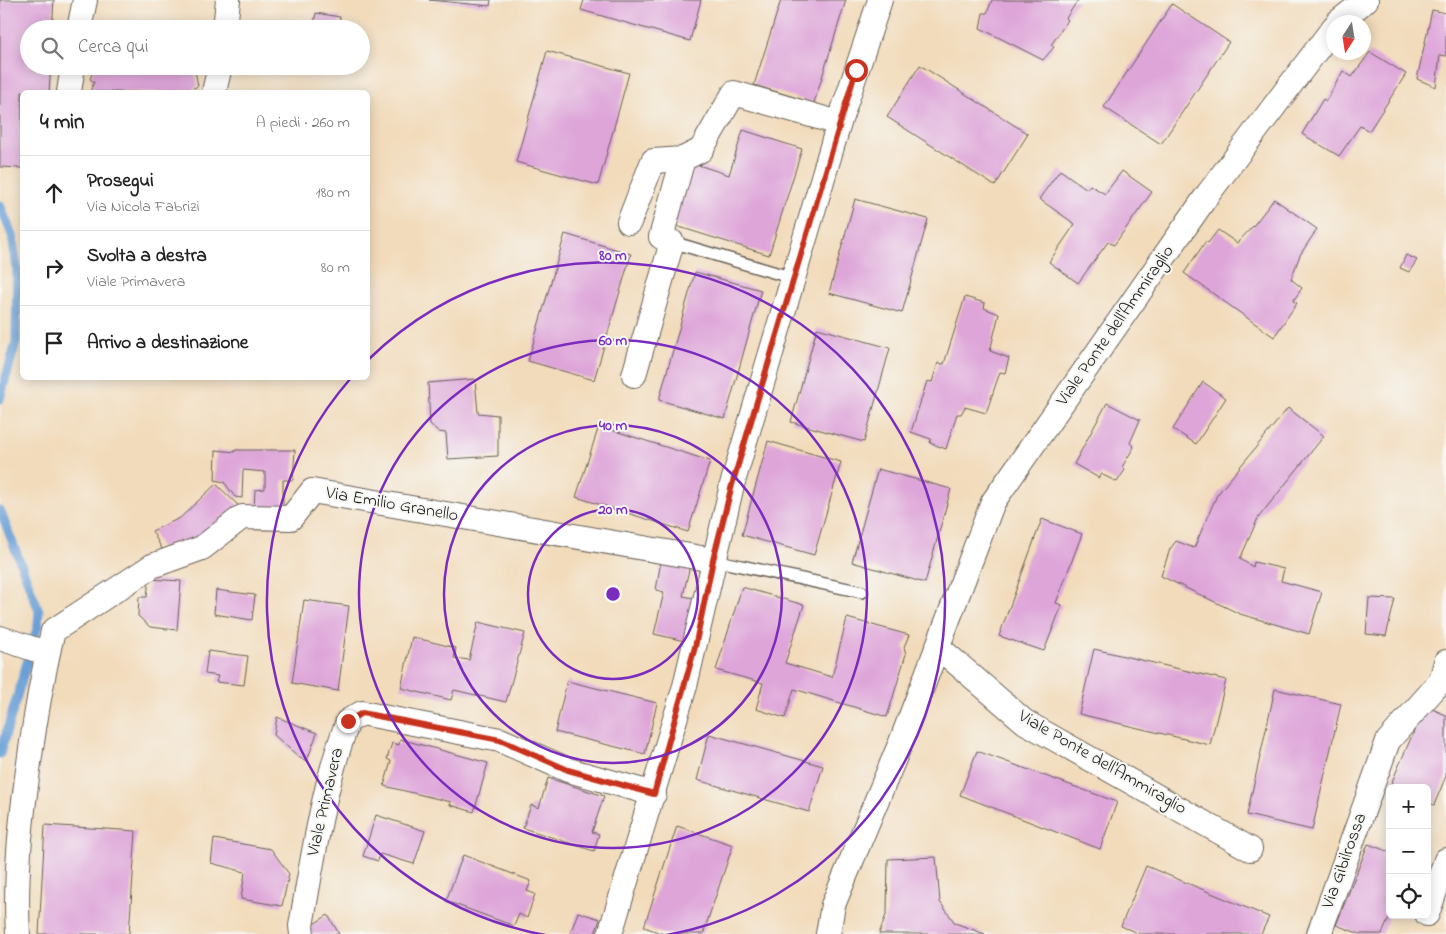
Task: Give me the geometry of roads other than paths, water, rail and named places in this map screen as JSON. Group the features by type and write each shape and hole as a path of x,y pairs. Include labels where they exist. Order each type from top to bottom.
{"street":[{"path":"81,20 85,0"},
{"path":"226,20 228,0"},
{"path":"610,934 654,794 695,647 713,560 732,485 839,123 880,0"},
{"path":"1347,15 1366,0"},
{"name":"Viale Ponte dell'Ammiraglio","path":"828,934 833,905 938,647 993,502 1208,194 1326,38"},
{"path":"69,90 71,75"},
{"path":"214,90 218,75"},
{"path":"629,222 653,161 683,159 701,150 734,93 839,123"},
{"path":"634,376 672,242 661,237 683,159"},
{"name":"Via Emilio Granello","path":"18,934 16,909 19,844 30,749 46,661 54,631 152,566 202,548 242,517 291,518 312,491 713,560"},
{"path":"0,638 43,652 46,661"},
{"name":"Viale Ponte dell'Ammiraglio","path":"938,647 1025,722 1250,849"},
{"name":"Via Gibilrossa","path":"1319,934 1388,741 1441,681 1446,662"},
{"name":"Viale Primavera","path":"302,934 301,926 315,845 336,752 348,721 362,713 500,740 568,770 654,794"},
{"path":"1431,903 1446,860"},
{"path":"1420,934 1426,919"}],"lane":[{"path":"672,242 793,278"},
{"path":"713,560 862,592"}],"waterway":[{"path":"0,205 12,235 17,269 16,342 0,399"},
{"path":"0,510 39,611 38,625 0,754"}]}
